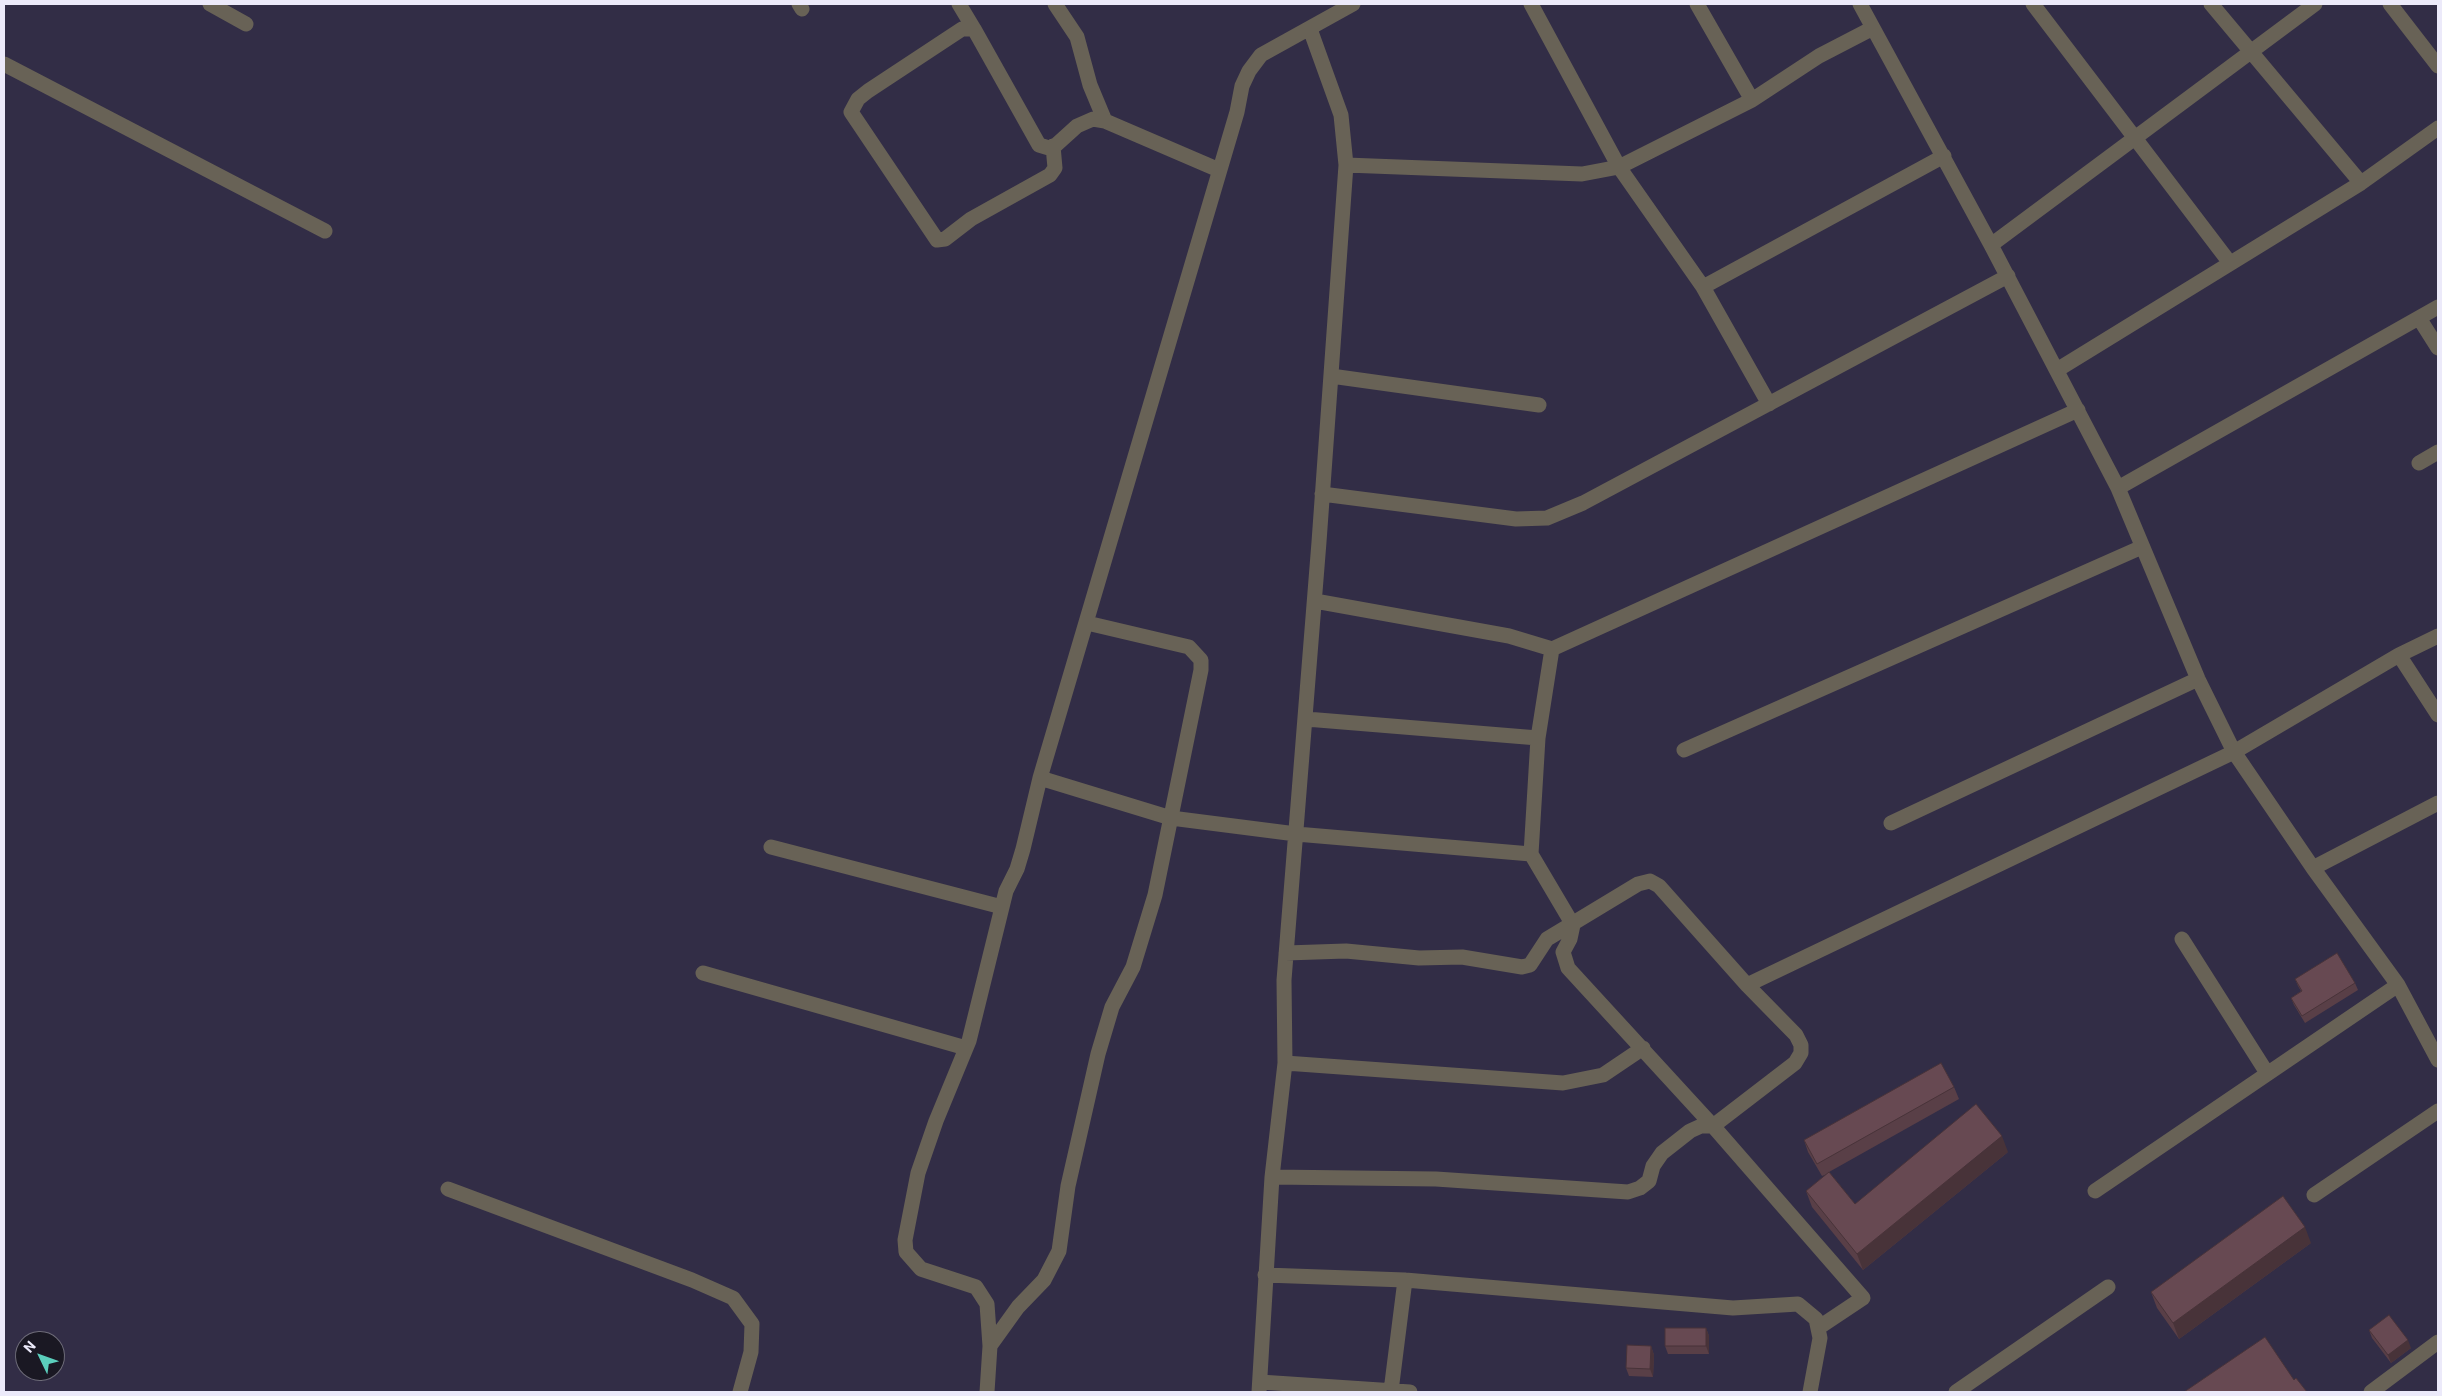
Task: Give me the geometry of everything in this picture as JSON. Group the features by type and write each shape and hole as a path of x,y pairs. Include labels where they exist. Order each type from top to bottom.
{"street":[{"path":"210,4 246,24"},
{"path":"959,4 1038,145 1048,148 1084,121 1093,119 1105,121 1219,170"},
{"path":"1055,4 1077,37 1090,85 1105,121"},
{"path":"987,1392 990,1346 987,1304 976,1287 921,1269 906,1252 905,1240 918,1173 966,1048 983,989 1006,892 1017,869 1040,778 1237,112 1242,86 1249,71 1261,55 1353,4"},
{"path":"1531,4 1619,167 1703,287 1769,404"},
{"path":"1698,4 1752,100"},
{"path":"1860,4 1991,244 2118,488 2198,679 2234,752 2313,868 2398,985 2438,1060"},
{"path":"2033,4 2230,263"},
{"path":"2211,4 2361,184"},
{"path":"1991,244 2315,4"},
{"path":"2390,4 2438,66"},
{"path":"1310,28 1341,115 1346,166 1315,602 1284,980 1285,1063 1272,1177 1259,1387 1410,1392"},
{"path":"1346,166 1582,174 1619,167 1752,100 1819,56 1873,28"},
{"path":"974,29 962,29 868,91 858,99 851,112 937,240 945,239 971,220 1050,175 1056,168 1052,146"},
{"path":"4,64 325,231"},
{"path":"2057,370 2361,184 2438,128"},
{"path":"1703,287 1944,156"},
{"path":"1322,494 1516,518 1547,518 1584,503 2008,276"},
{"path":"2118,488 2438,307"},
{"path":"2419,318 2438,348"},
{"path":"1331,376 1539,405"},
{"path":"1315,602 1509,636 1552,649 2078,410"},
{"path":"2419,463 2438,452"},
{"path":"1684,750 2142,547"},
{"path":"990,1346 1018,1307 1044,1280 1059,1251 1068,1186 1098,1054 1112,1006 1133,967 1155,895 1201,670 1201,660 1189,647 1087,623"},
{"path":"1747,985 2234,752 2399,655 2438,636"},
{"path":"1552,649 1538,738 1531,854 1573,925"},
{"path":"2399,655 2438,715"},
{"path":"1891,823 2198,679"},
{"path":"1306,719 1538,738"},
{"path":"1040,778 1171,818 1296,834 1531,854"},
{"path":"2313,868 2438,803"},
{"path":"770,847 1002,906"},
{"path":"1272,1177 1436,1179 1628,1192 1640,1188 1649,1181 1653,1166 1662,1153 1690,1131 1701,1126 1713,1126 1795,1063 1801,1053 1801,1045 1796,1035 1747,985 1659,886 1650,881 1638,884 1547,939 1530,965 1522,967 1462,957 1419,958 1346,951 1286,953"},
{"path":"1573,925 1563,952 1568,968 1713,1126 1862,1298 1818,1328"},
{"path":"2182,939 2268,1073"},
{"path":"703,973 966,1048"},
{"path":"2095,1192 2398,985"},
{"path":"1285,1063 1563,1083 1602,1075 1643,1048"},
{"path":"2314,1195 2438,1111"},
{"path":"448,1189 692,1280 733,1298 752,1324 751,1352 740,1392"},
{"path":"1266,1275 1405,1280 1733,1308 1798,1304 1816,1319 1820,1338 1810,1392"},
{"path":"1391,1391 1405,1280"},
{"path":"1956,1392 2108,1286"},
{"path":"2371,1392 2438,1342"}],"building":[{"path":"2337,953 2355,983 2302,1016 2291,998 2302,991 2295,979"},
{"path":"1941,1063 1954,1087 1817,1164 1804,1140"},
{"path":"1976,1104 2002,1136 1857,1254 1806,1191 1829,1172 1855,1204"},
{"path":"2283,1196 2305,1227 2173,1323 2151,1292"},
{"path":"2389,1315 2408,1340 2388,1355 2369,1330"},
{"path":"1665,1328 1706,1328 1706,1346 1665,1346"},
{"path":"2265,1337 2294,1380 2296,1378 2307,1392 2184,1392"},
{"path":"1627,1345 1651,1346 1650,1369 1626,1368"}]}
